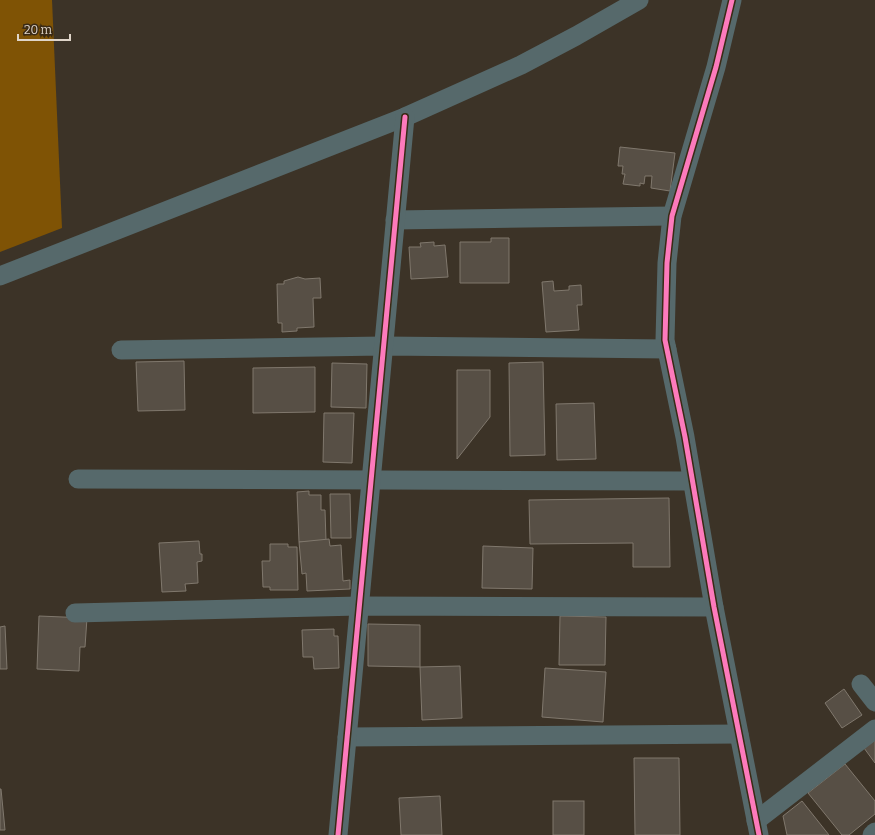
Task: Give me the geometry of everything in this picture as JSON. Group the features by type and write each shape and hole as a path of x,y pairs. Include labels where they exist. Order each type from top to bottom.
{"street":[{"path":"0,276 405,117 521,66 639,0"},
{"path":"732,0 716,67 672,216 667,263 665,340 714,607 758,828 875,729"},
{"path":"338,835 370,479 405,117"},
{"path":"395,220 672,216"},
{"path":"121,350 383,346 667,349"},
{"path":"78,480 370,479 692,481"},
{"path":"74,613 359,606 714,607"},
{"path":"861,684 875,702"},
{"path":"347,737 740,734"},
{"path":"872,835 875,832"}],"shaded area":[{"path":"0,0 52,0 62,228 0,252"}],"building":[{"path":"620,147 675,153 670,191 651,188 652,176 645,176 644,184 640,183 640,186 623,184 625,174 622,174 623,166 618,166"},
{"path":"491,238 509,238 509,283 460,283 460,242 491,242"},
{"path":"434,242 434,246 445,245 448,277 411,279 409,247 421,247 420,243"},
{"path":"298,277 305,279 320,278 321,298 313,298 314,327 297,328 297,331 282,332 282,323 278,323 277,284 284,284 284,281"},
{"path":"553,281 554,291 569,290 569,286 581,285 582,305 577,305 579,330 546,332 542,282"},
{"path":"184,361 185,410 138,411 136,362"},
{"path":"543,362 545,455 510,456 509,363"},
{"path":"332,363 367,364 366,408 331,407"},
{"path":"315,367 315,412 253,413 253,368"},
{"path":"457,370 490,370 490,417 457,459"},
{"path":"594,403 596,459 557,460 556,404"},
{"path":"324,413 354,413 352,463 323,462"},
{"path":"309,491 309,495 321,495 321,510 325,510 326,541 299,542 297,492"},
{"path":"330,494 350,494 351,538 331,538"},
{"path":"669,498 670,567 633,567 633,543 530,544 529,500"},
{"path":"329,539 330,546 341,545 343,581 350,580 350,589 307,591 306,573 302,574 299,542"},
{"path":"199,541 202,561 197,562 198,583 185,584 186,591 162,592 159,543"},
{"path":"270,544 288,544 288,547 297,547 298,590 270,590 270,587 263,587 262,561 270,561"},
{"path":"483,546 533,548 532,589 482,588"},
{"path":"39,616 87,618 85,647 80,647 79,671 37,669"},
{"path":"560,616 606,617 605,665 559,665"},
{"path":"368,624 420,625 420,667 368,666"},
{"path":"5,626 7,669 0,669 0,627"},
{"path":"334,629 334,636 338,636 339,668 314,669 313,657 303,657 302,630"},
{"path":"460,666 462,718 422,720 420,667"},
{"path":"545,668 606,672 603,722 542,717"},
{"path":"844,689 862,715 842,728 825,703"},
{"path":"875,740 875,763 864,748"},
{"path":"634,758 679,758 680,835 635,835"},
{"path":"845,764 875,801 875,814 849,835 842,835 808,793"},
{"path":"1,789 5,830 0,830"},
{"path":"440,796 442,835 401,835 399,798"},
{"path":"553,801 584,801 584,835 553,835"},
{"path":"802,801 829,835 787,835 783,816"}],"cycle path":[{"path":"732,0 716,67 672,216 667,263 665,340 685,437 714,607 759,835"},
{"path":"338,835 405,117"}]}
